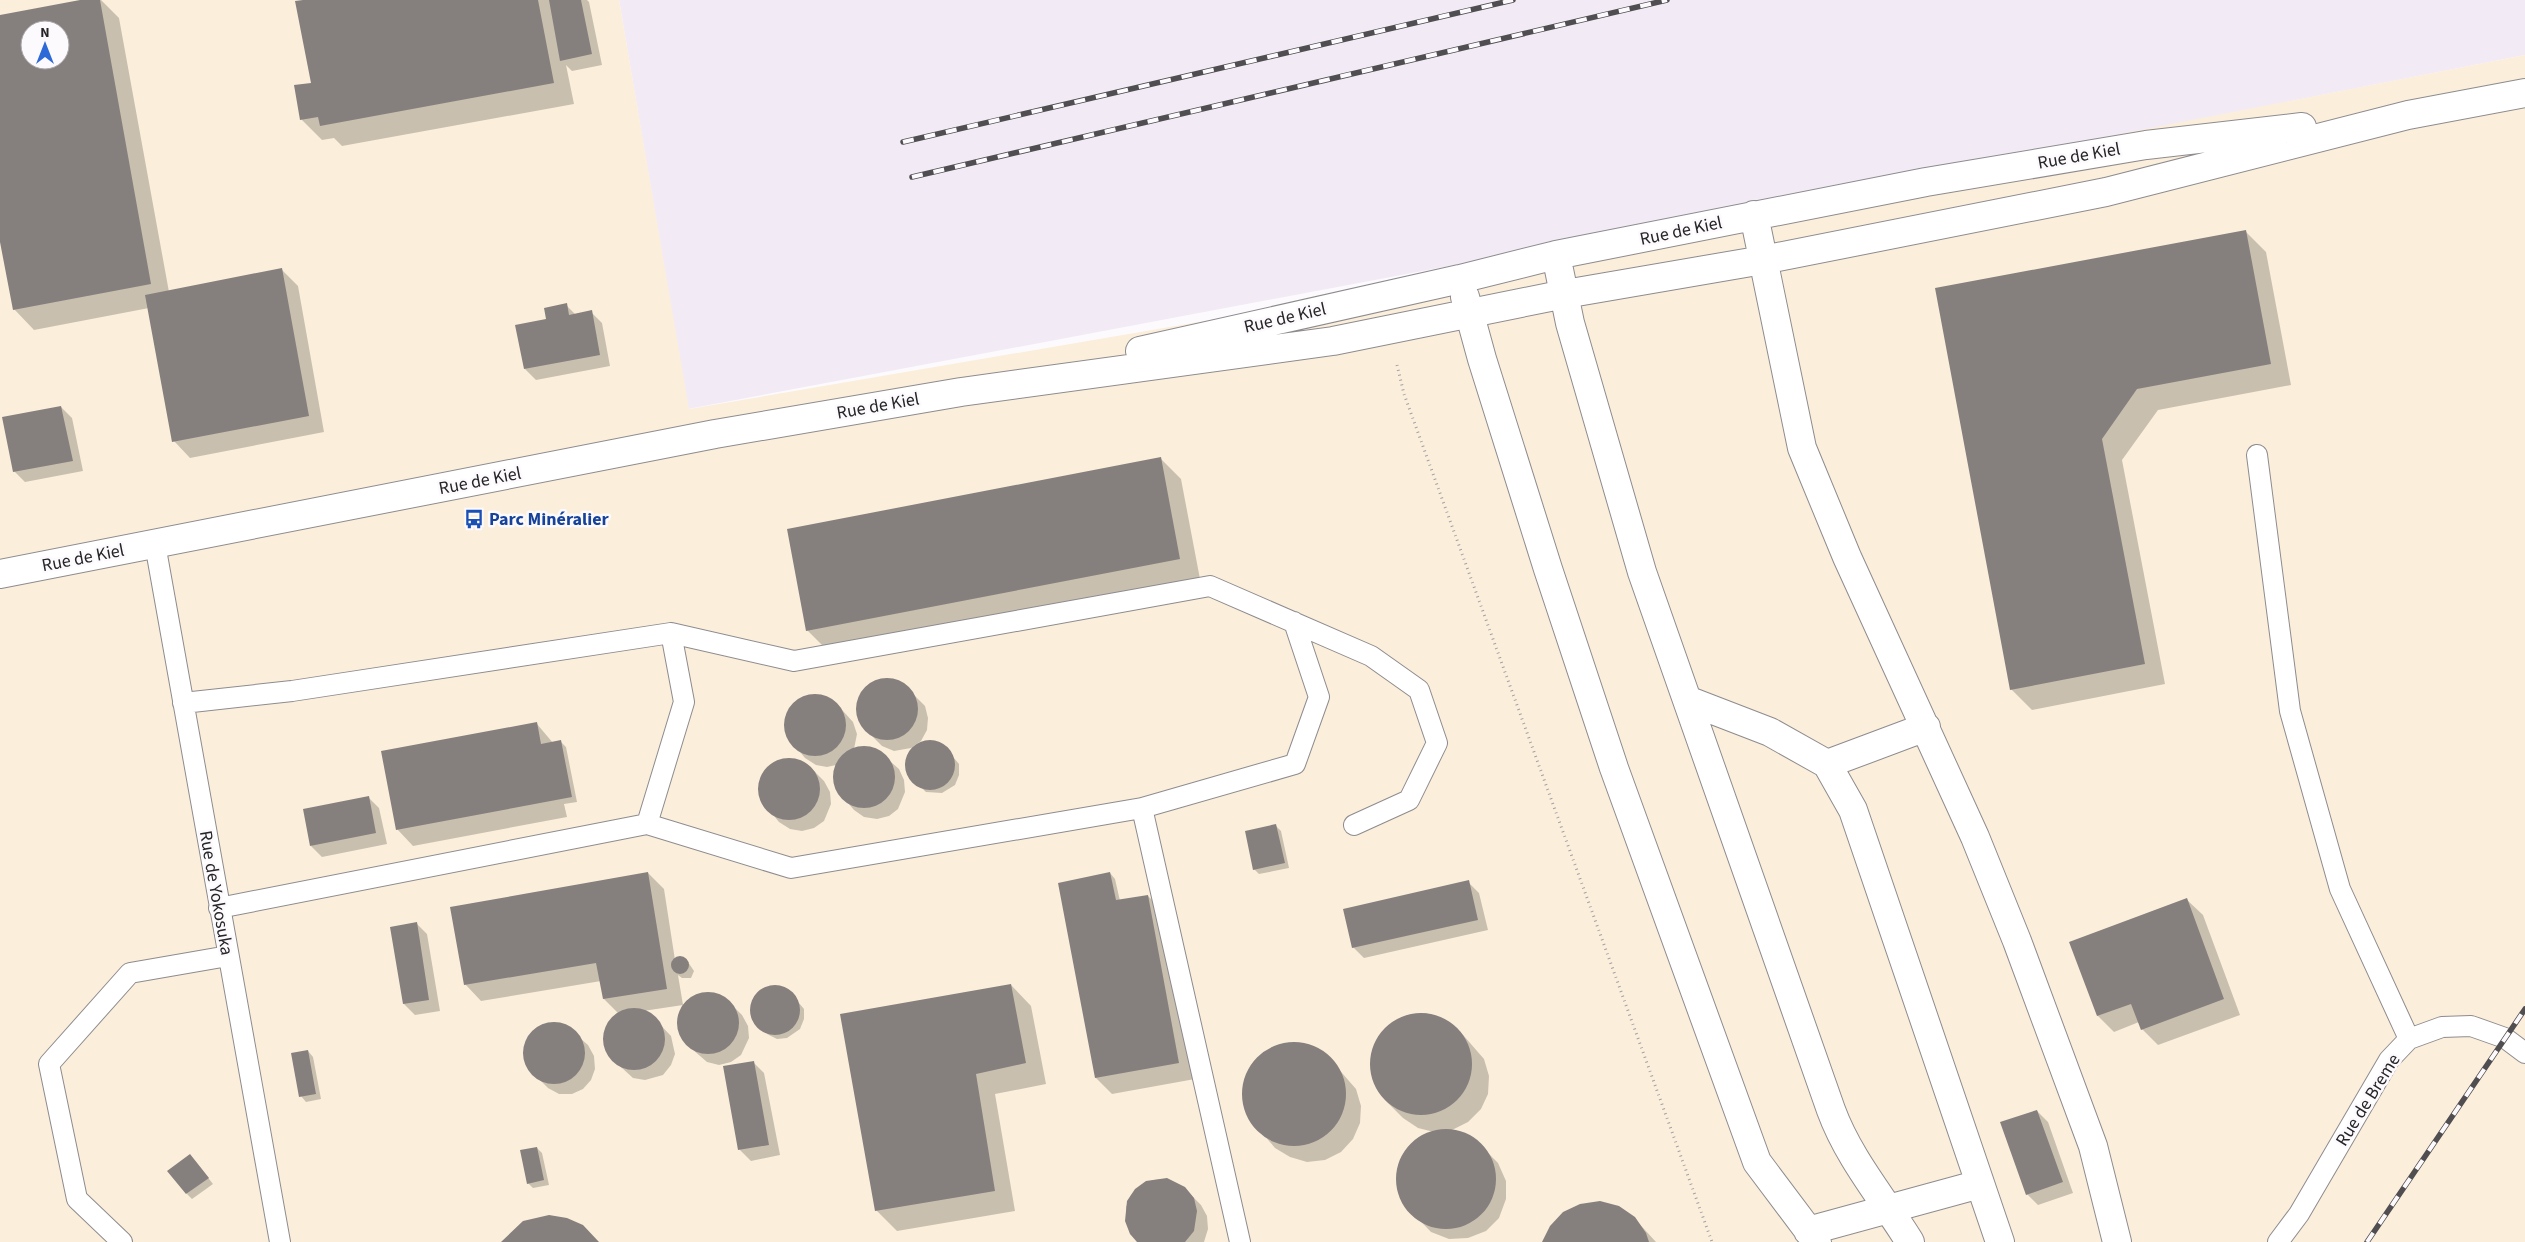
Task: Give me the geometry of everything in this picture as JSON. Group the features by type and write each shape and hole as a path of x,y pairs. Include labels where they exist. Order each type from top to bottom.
{"street":[{"name":"Rue de Kiel","path":"0,574 715,434 961,392 1334,341 1565,294 1763,260 2106,192 2408,115 2525,93"},
{"name":"Rue de Kiel","path":"961,392 1460,279 1556,255 1926,182 2146,144 2408,115"},
{"path":"1754,215 1802,448 1843,548 1975,837 2017,941 2093,1146 2117,1242"},
{"path":"1556,255 1570,323 1642,572 1840,1134 1867,1179 1890,1209 1910,1242"},
{"path":"1460,279 1482,360 1614,768 1757,1162 1813,1236 1890,1209 1980,1184"},
{"path":"1687,700 1770,732 1828,764 1853,810 2000,1242"},
{"path":"1828,764 1926,727"}],"lane":[{"path":"2257,455 2290,711 2340,889 2409,1039"},
{"name":"Rue de Yokosuka","path":"155,544 280,1242"},
{"path":"183,703 292,691 671,634 794,660 1210,586 1371,656 1419,690 1437,743 1409,800 1354,825"},
{"path":"219,908 648,824 791,868 1142,808 1295,764 1319,697 1294,622"},
{"path":"648,824 684,702 671,634"},
{"path":"1142,808 1240,1242"},
{"path":"122,1242 77,1199 49,1064 130,973 228,956"},
{"name":"Rue de Breme","path":"2278,1242 2299,1214 2389,1060 2409,1039 2442,1027 2471,1026 2505,1038 2525,1053"}],"path":[{"path":"1396,360 1404,394 1712,1242"}],"shaded area":[{"path":"0,0 619,0 689,409 1451,279 1803,196 2525,55 2525,1242 0,1242"},
{"path":"619,0 2525,0 2525,55 1545,248 688,409"}],"building":[{"path":"80,0 100,0 151,284 13,310 0,242 0,15"},
{"path":"538,0 554,83 320,126 318,117 300,120 294,85 311,83 295,1"},
{"path":"549,0 581,0 592,54 560,61"},
{"path":"2246,230 2271,364 2137,389 2102,439 2145,664 2010,690 1935,288"},
{"path":"282,268 309,416 172,442 145,295"},
{"path":"567,303 569,315 592,310 600,355 524,369 515,325 546,319 544,308"},
{"path":"61,406 73,461 13,472 2,417"},
{"path":"1161,457 1180,559 806,631 787,529"},
{"path":"881,678 893,678 909,687 916,697 918,709 916,721 909,731 893,740 881,740 870,735 861,726 856,715 856,703 861,692 870,683"},
{"path":"809,694 821,694 837,703 844,713 846,725 844,737 837,747 821,756 809,756 798,751 789,742 784,731 784,719 789,708 798,699"},
{"path":"537,722 541,744 561,740 572,797 396,830 381,751"},
{"path":"930,740 944,744 951,751 955,765 951,779 944,786 930,790 916,786 909,779 905,765 909,751 916,744"},
{"path":"858,746 870,746 886,755 893,765 895,777 893,789 886,799 870,808 858,808 847,803 838,794 833,783 833,771 838,760 847,751"},
{"path":"783,758 795,758 811,767 818,777 820,789 818,801 811,811 795,820 783,820 772,815 763,806 758,795 758,783 763,772 772,763"},
{"path":"369,796 376,833 310,846 303,809"},
{"path":"1276,824 1285,863 1253,870 1245,831"},
{"path":"648,872 667,989 603,999 596,963 464,985 450,907"},
{"path":"1110,872 1116,900 1148,895 1179,1063 1095,1078 1058,883"},
{"path":"1469,880 1478,920 1352,948 1343,909"},
{"path":"2187,898 2224,999 2141,1030 2131,1004 2097,1016 2069,942"},
{"path":"417,922 429,1000 403,1004 390,927"},
{"path":"676,956 684,956 689,961 687,972 676,974 671,969 671,961"},
{"path":"1011,984 1026,1063 976,1074 995,1191 875,1211 840,1014"},
{"path":"775,985 784,987 795,996 800,1010 798,1019 789,1030 775,1035 766,1033 755,1024 750,1010 752,1001 761,990"},
{"path":"708,992 720,994 730,1001 737,1011 739,1023 737,1035 730,1045 720,1052 708,1054 696,1052 686,1045 679,1035 677,1023 679,1011 686,1001 696,994"},
{"path":"634,1008 651,1013 656,1017 660,1022 665,1039 660,1056 656,1061 651,1065 634,1070 617,1065 612,1061 608,1056 603,1039 608,1022 612,1017 617,1013"},
{"path":"1421,1013 1441,1016 1450,1021 1464,1035 1469,1044 1472,1064 1469,1084 1464,1093 1450,1107 1441,1112 1421,1115 1401,1112 1392,1107 1378,1093 1373,1084 1370,1064 1373,1044 1378,1035 1392,1021 1401,1016"},
{"path":"554,1022 571,1027 576,1031 580,1036 585,1053 580,1070 576,1075 571,1079 554,1084 537,1079 532,1075 528,1070 523,1053 528,1036 532,1031 537,1027"},
{"path":"1294,1042 1314,1046 1323,1051 1337,1065 1342,1074 1346,1094 1342,1114 1337,1123 1323,1137 1314,1142 1294,1146 1274,1142 1265,1137 1251,1123 1246,1114 1242,1094 1246,1074 1251,1065 1265,1051 1274,1046"},
{"path":"308,1050 316,1094 299,1097 291,1053"},
{"path":"754,1061 769,1145 738,1150 723,1066"},
{"path":"2037,1110 2063,1182 2026,1195 2000,1122"},
{"path":"1446,1129 1465,1133 1481,1144 1492,1160 1496,1179 1492,1198 1481,1214 1465,1225 1446,1229 1427,1225 1411,1214 1400,1198 1396,1179 1400,1160 1411,1144 1427,1133"},
{"path":"537,1147 544,1180 527,1184 520,1150"},
{"path":"190,1154 209,1178 186,1194 167,1171"},
{"path":"1167,1178 1185,1187 1194,1198 1197,1211 1194,1231 1185,1242 1137,1242 1130,1234 1125,1221 1127,1201 1135,1189 1146,1181"},
{"path":"1600,1201 1619,1206 1635,1217 1646,1233 1649,1242 1542,1242 1550,1226 1563,1212 1580,1204"},
{"path":"549,1215 567,1218 583,1225 599,1242 501,1242 523,1221"}],"railway":[{"path":"903,142 1513,0"},
{"path":"912,177 1667,0"},
{"path":"2367,1242 2525,1009"}],"place":[{"name":"Parc Minéralier","path":"474,519"}]}
